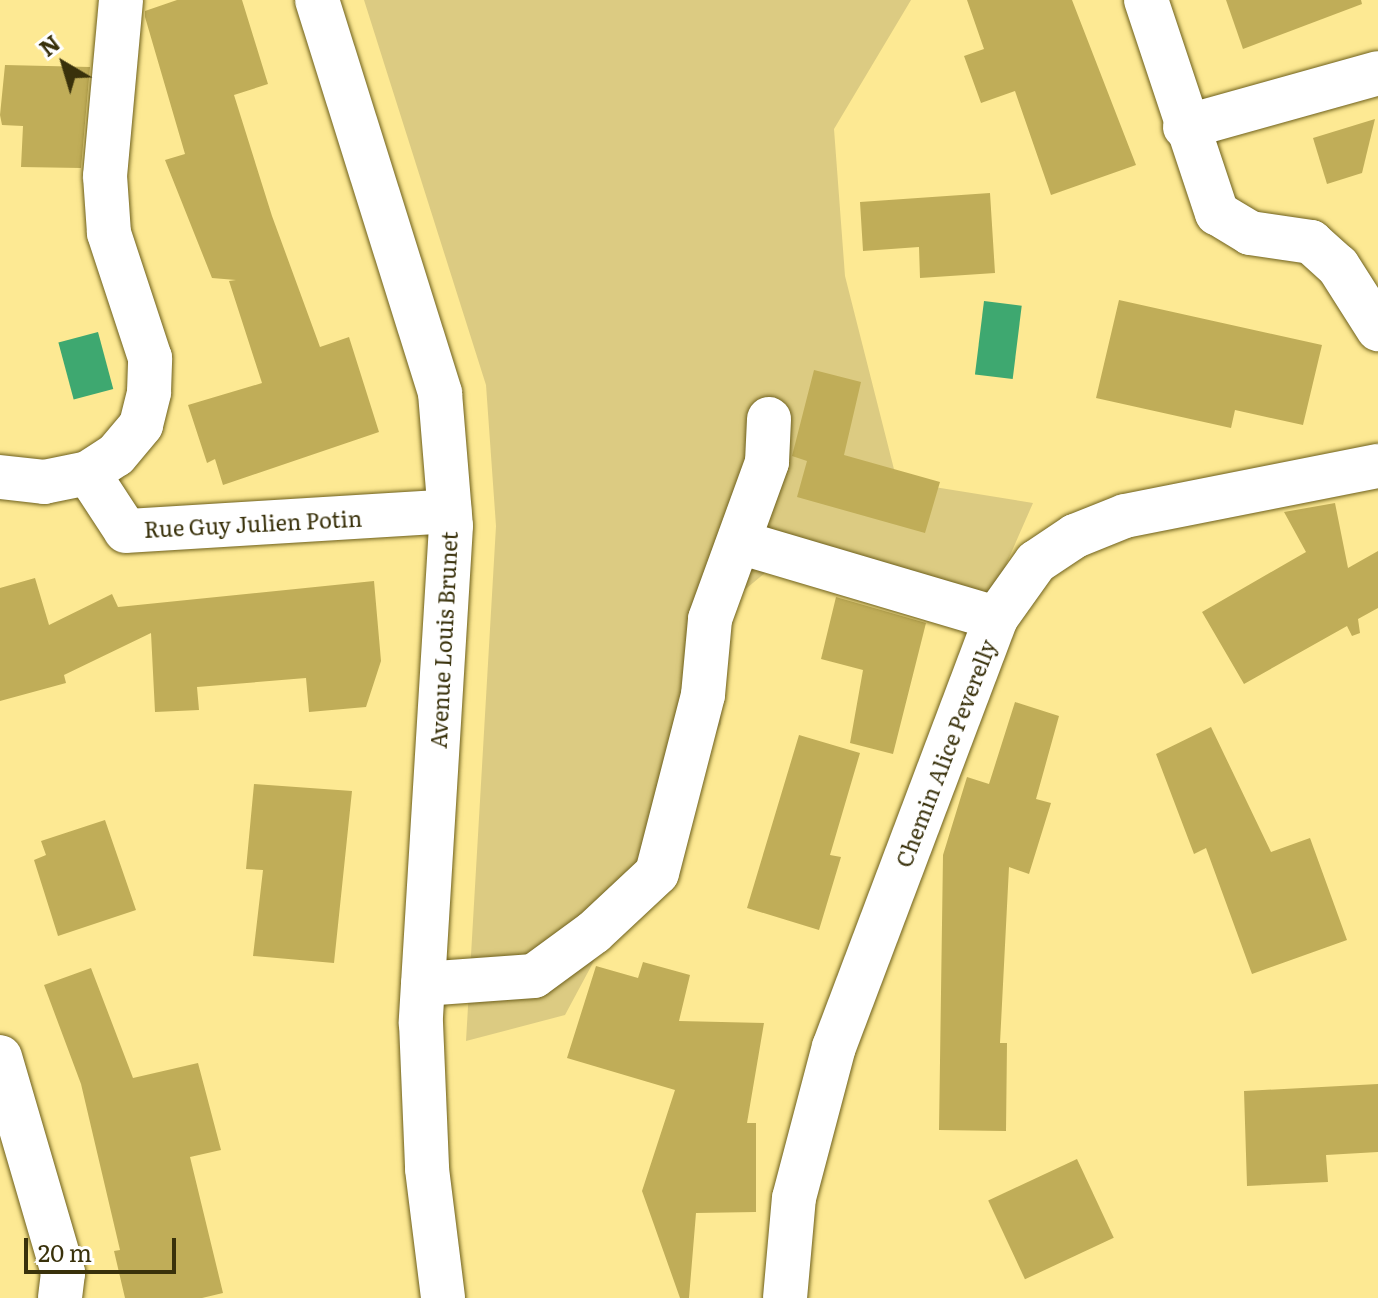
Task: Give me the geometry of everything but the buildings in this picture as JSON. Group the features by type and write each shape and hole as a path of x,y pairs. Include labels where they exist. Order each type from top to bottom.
{"street":[{"path":"0,477 44,482 88,473 116,455 141,425 149,392 150,358 109,233 105,176 121,0"},
{"name":"Avenue Louis Brunet","path":"317,0 440,393 449,511 423,984 427,1169 443,1298"},
{"path":"1146,0 1185,127 1217,213 1250,233 1311,242 1338,266 1378,329"},
{"path":"1185,127 1378,73"},
{"path":"423,984 534,976 594,932 657,873 703,695 710,619 767,462 769,419"},
{"name":"Chemin Alice Peverelly","path":"785,1298 794,1198 834,1047 996,618 1036,562 1100,526 1125,516 1378,466"},
{"name":"Rue Guy Julien Potin","path":"88,473 126,531 449,511"},
{"path":"739,542 996,618"},
{"path":"0,1057 63,1273 60,1298"}],"shaded area":[{"path":"364,0 911,0 834,129 845,276 897,481 1033,503 979,626 790,569 765,573 724,607 721,724 565,1015 466,1041 496,526 486,385"},
{"path":"984,301 1022,306 1013,379 975,374"},
{"path":"98,332 113,389 74,400 58,343"}]}
